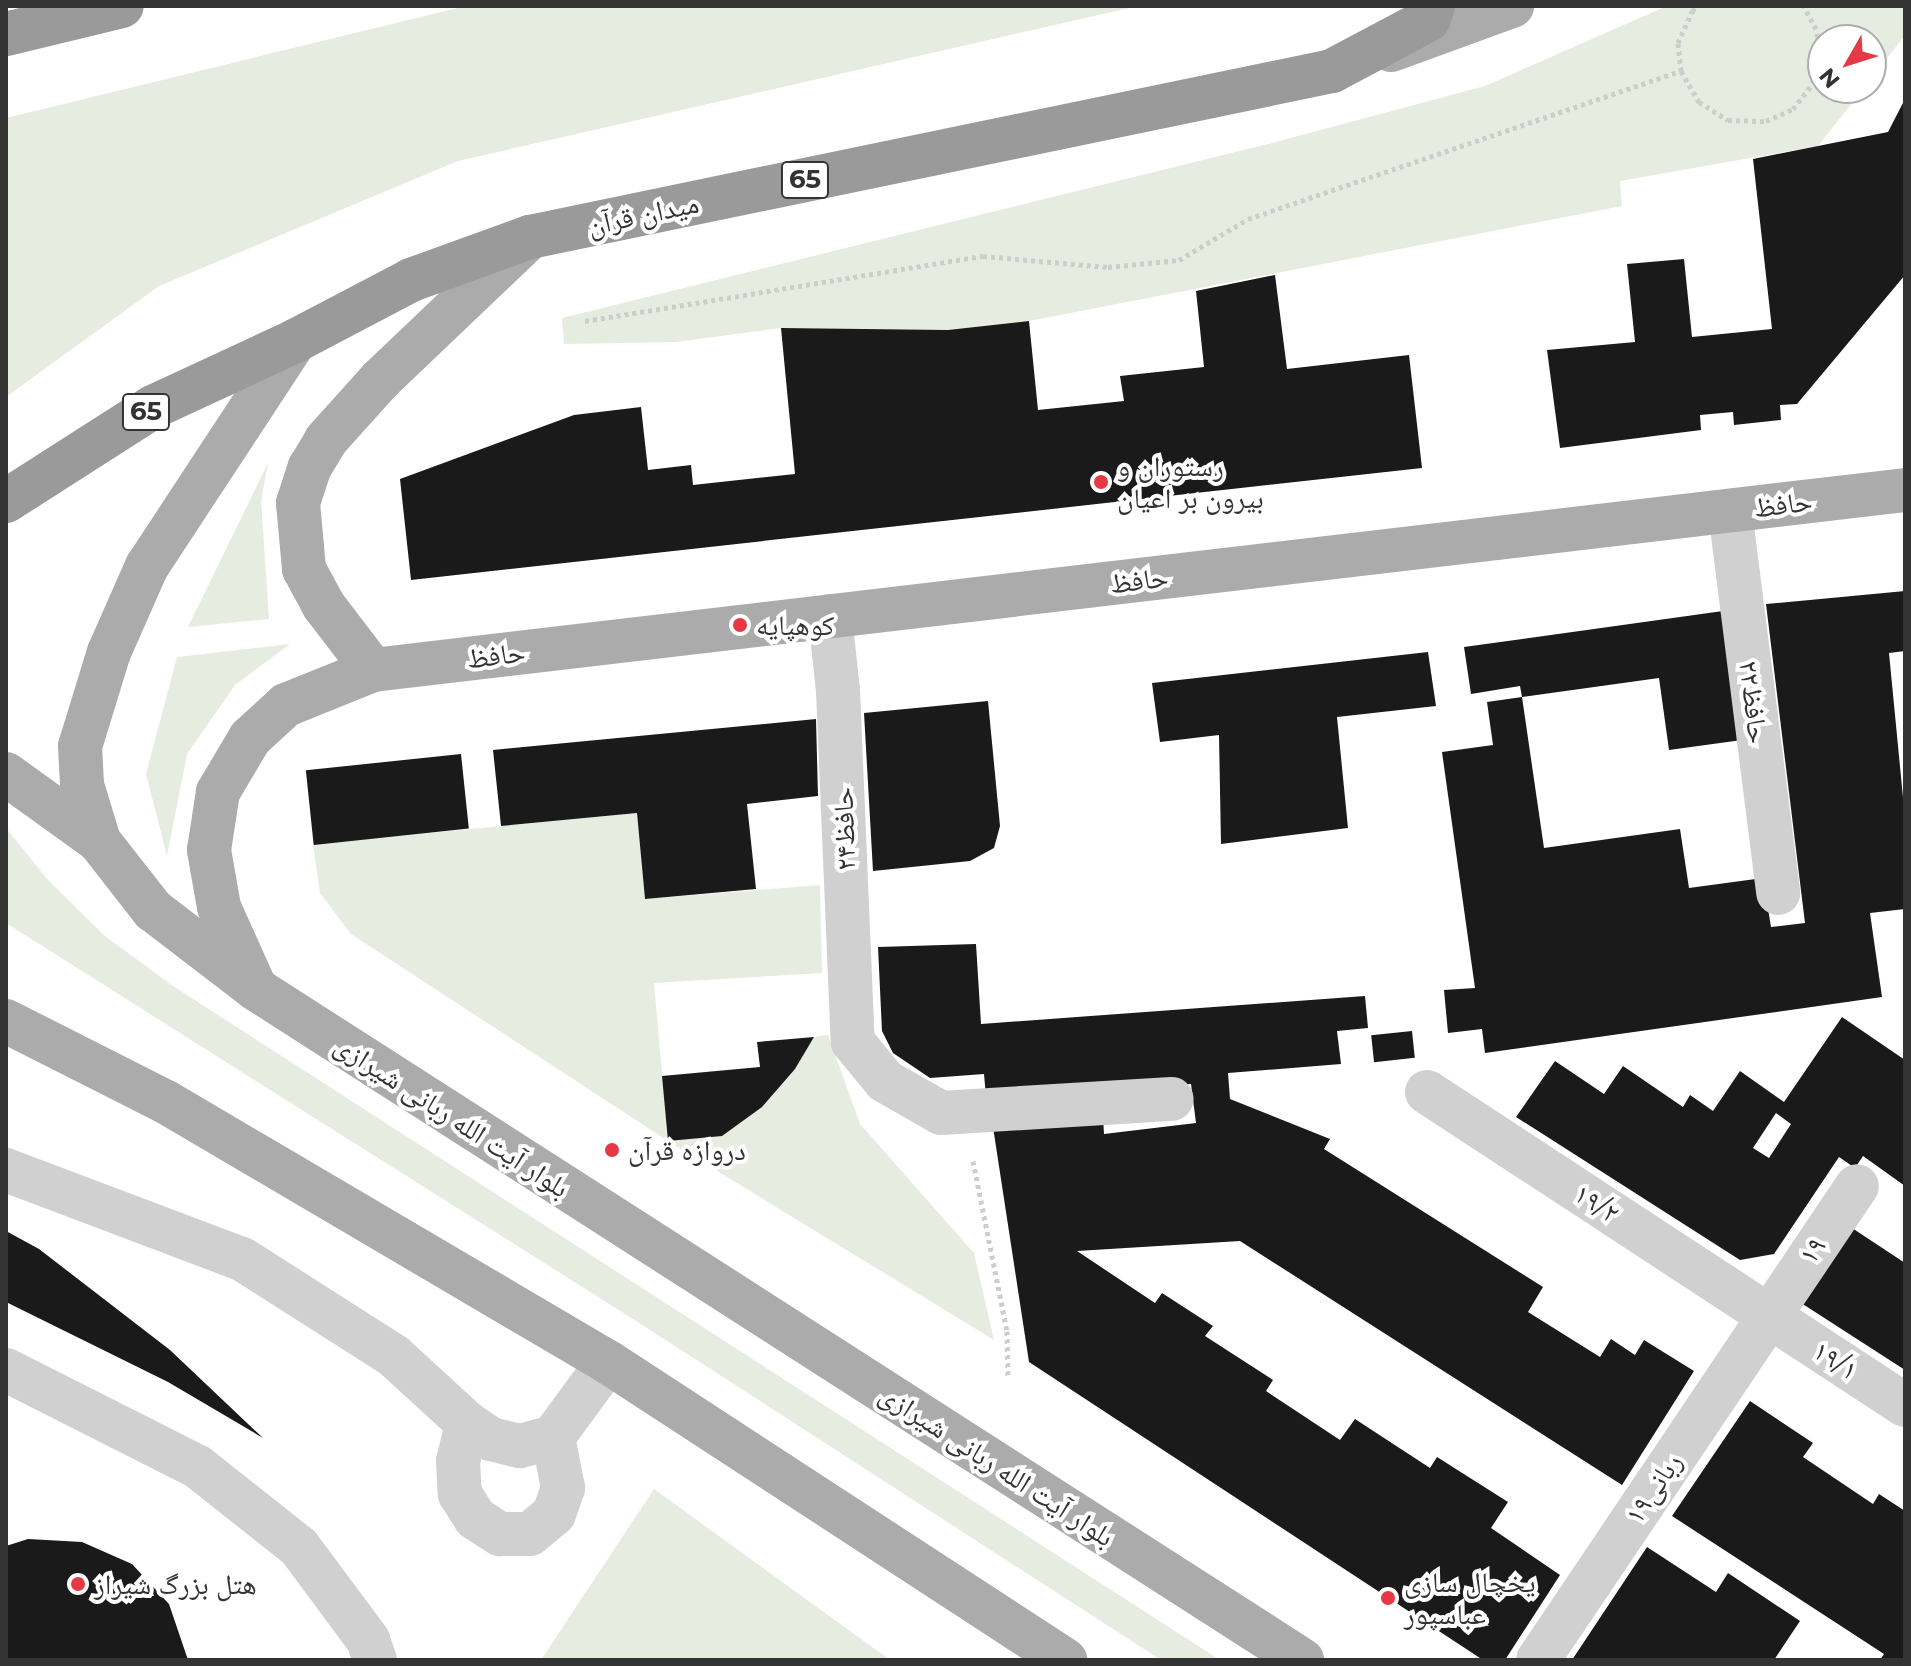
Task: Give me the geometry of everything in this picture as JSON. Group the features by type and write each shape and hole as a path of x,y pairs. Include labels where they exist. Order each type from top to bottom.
{"highway":[{"path":"6,34 122,6"},
{"name":"65","path":"1332,71 1428,20 1433,6"},
{"name":"میدان قرآن","path":"6,501 153,407 295,341 411,280 530,237 1332,71"}],"main road":[{"name":"65","path":"1332,71 1512,6"},
{"path":"373,670 324,606 304,569 298,503 310,467 326,440 360,401 530,237"},
{"name":"بلوار آیت الله ربانی شیرازی","path":"295,341 147,566 109,652 80,746 82,785 99,841 153,910 256,989 1302,1660"},
{"name":"حافظ","path":"256,989 219,907 209,850 218,792 250,738 286,705 373,670 1905,490"},
{"path":"6,774 99,841"},
{"path":"6,1021 166,1102 608,1362 1065,1660"}],"street":[{"name":"حافظ۲۲","path":"1730,511 1778,893"},
{"name":"حافظ۲۴","path":"830,616 838,691 853,1042 885,1081 941,1113 964,1112"},
{"name":"۱۹/۲","path":"1427,1092 1768,1315"},
{"path":"964,1112 1172,1099"},
{"path":"6,1170 242,1259 394,1356 467,1423 491,1439 520,1446 553,1437 608,1362"},
{"name":"۱۹","path":"1768,1315 1857,1186"},
{"name":"۱۹/۱","path":"1768,1315 1905,1405"},
{"name":"ربانی۱۹","path":"1538,1660 1768,1315"},
{"path":"6,1370 198,1467 299,1547 368,1640 375,1660"},
{"path":"467,1423 458,1461 460,1494 475,1518 500,1534 530,1534 554,1514 563,1488 553,1437"}],"path":[{"path":"1698,6 1692,11 1678,43 1681,71 1699,102 1728,120 1766,121 1793,109 1813,83 1820,53 1816,29 1803,6"},
{"path":"585,321 983,256 1108,267 1179,260 1248,219 1681,71"},
{"path":"964,1112 1007,1331 1008,1377"}],"shaded area":[{"path":"466,6 1138,6 458,161 159,286 6,397 6,118"},
{"path":"1667,6 1905,6 1905,35 1887,58 1887,24 1807,24 1807,104 1851,104 1818,146 1620,181 1622,206 1029,321 948,330 781,328 676,342 564,344 562,318 1272,143 1485,86"},
{"path":"268,463 261,501 269,619 188,627"},
{"path":"290,644 235,685 187,754 167,856 146,774 177,657"},
{"path":"637,813 645,899 820,885 822,973 654,983 668,1140 762,1107 795,1069 814,1037 828,1035 860,1124 974,1253 994,1340 668,1141 351,934 320,893 313,844"},
{"path":"6,828 48,880 105,936 173,986 1220,1660 1161,1660 633,1319 6,923"},
{"path":"654,1489 890,1660 541,1660"}],"building":[{"path":"1905,99 1905,275 1797,404 1780,405 1781,420 1734,425 1733,412 1700,415 1701,430 1560,448 1547,350 1635,342 1627,264 1684,259 1692,337 1772,329 1753,159 1888,132"},
{"path":"1275,275 1287,369 1409,355 1422,468 411,580 400,479 574,415 641,407 648,470 691,465 693,485 795,474 781,328 948,330 1029,321 1038,410 1124,401 1120,376 1204,367 1196,291"},
{"path":"1905,591 1905,651 1889,653 1905,818 1905,909 1870,913 1882,997 1485,1053 1482,1029 1448,1033 1444,990 1475,988 1442,752 1493,745 1487,702 1522,697 1544,848 1680,829 1689,888 1763,878 1771,927 1805,923 1766,604"},
{"path":"1723,611 1742,740 1669,750 1659,678 1522,697 1520,686 1471,694 1464,647"},
{"path":"1428,652 1436,706 1337,717 1348,828 1221,844 1219,735 1160,742 1152,683"},
{"path":"988,701 1000,826 994,848 970,861 873,871 864,713"},
{"path":"816,719 818,796 747,804 756,889 645,899 637,813 501,826 493,750"},
{"path":"461,754 469,829 314,845 306,770"},
{"path":"976,944 981,1024 1365,996 1368,1028 1337,1031 1341,1064 1228,1073 1230,1099 1330,1139 1324,1149 1543,1287 1528,1312 1600,1357 1611,1339 1635,1355 1644,1340 1694,1371 1622,1485 1240,1241 1077,1251 1155,1303 1162,1293 1213,1326 1205,1336 1273,1380 1266,1391 1340,1440 1355,1419 1430,1468 1437,1457 1508,1502 1491,1528 1560,1575 1505,1660 1483,1660 1029,1362 993,1127 1103,1117 1104,1134 1196,1123 1191,1084 986,1097 984,1074 930,1078 893,1053 882,1031 878,947"},
{"path":"1842,1017 1905,1060 1905,1186 1863,1156 1855,1168 1839,1157 1774,1254 1740,1260 1516,1117 1555,1061 1604,1094 1623,1066 1683,1107 1690,1095 1713,1111 1740,1071 1784,1102","holes":["1776,1113 1791,1124 1769,1158 1753,1148"]},
{"path":"1412,1031 1415,1058 1374,1062 1371,1035"},
{"path":"814,1037 795,1069 762,1107 722,1136 668,1141 662,1076 760,1067 757,1042"},
{"path":"1849,1226 1905,1263 1905,1370 1798,1301"},
{"path":"6,1231 39,1249 170,1350 263,1438 168,1382 6,1302"},
{"path":"1750,1401 1813,1443 1803,1457 1873,1504 1879,1494 1905,1511 1905,1660 1880,1660 1884,1654 1672,1516"},
{"name":"هتل بزرگ شیراز","path":"28,1539 82,1542 132,1564 169,1604 188,1660 6,1660 6,1546"},
{"path":"1647,1547 1716,1592 1728,1573 1800,1621 1774,1660 1572,1660"}],"place":[{"name":"رستوران و بیرون بر اعيان","path":"1101,482"},
{"name":"کوهپایه","path":"740,625"},
{"name":"دروازه قرآن","path":"612,1150"},
{"name":"هتل بزرگ شیراز","path":"78,1584"},
{"name":"یخچال سازی عباسپور","path":"1388,1598"}]}
